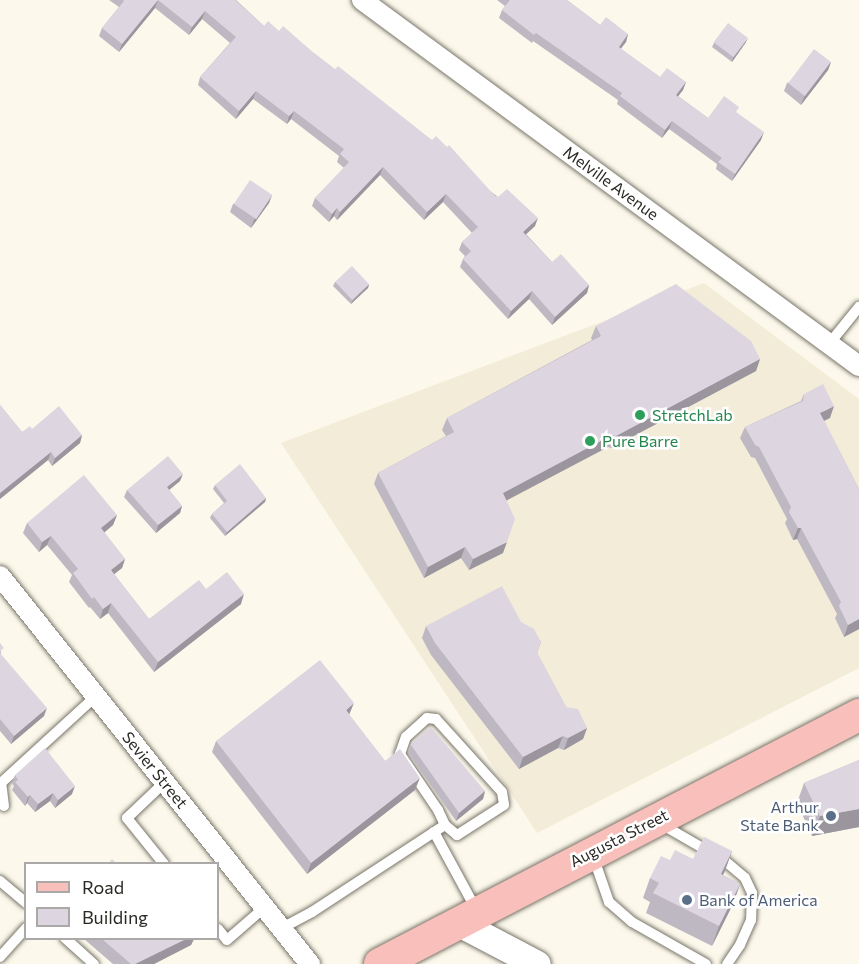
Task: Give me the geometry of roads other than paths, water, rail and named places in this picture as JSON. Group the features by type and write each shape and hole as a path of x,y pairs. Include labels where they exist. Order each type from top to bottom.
{"main road":[{"name":"Augusta Street","path":"380,964 467,916 859,715"}],"street":[{"name":"Melville Avenue","path":"362,0 859,366"},
{"name":"Sevier Street","path":"0,576 310,964"},
{"path":"467,916 529,962"}],"lane":[{"path":"829,344 859,307"},
{"path":"4,806 1,783 96,696"},
{"path":"427,718 436,719 502,792 504,804 457,836 445,825 438,810 400,754 406,737 427,718"},
{"path":"162,862 127,818 165,782"},
{"path":"655,820 725,861 745,878 752,893 751,920 740,945 727,964"},
{"path":"282,928 312,912 445,825"},
{"path":"434,832 467,916"},
{"path":"592,852 609,902 632,922 706,964"},
{"path":"0,880 24,901"},
{"path":"219,930 226,940 265,907"},
{"path":"0,957 24,930"},
{"path":"66,940 88,962"}],"place":[{"name":"StretchLab","path":"640,415"},
{"name":"Pure Barre","path":"590,441"},
{"name":"Arthur State Bank","path":"831,816"},
{"name":"Bank of America","path":"687,900"}]}
